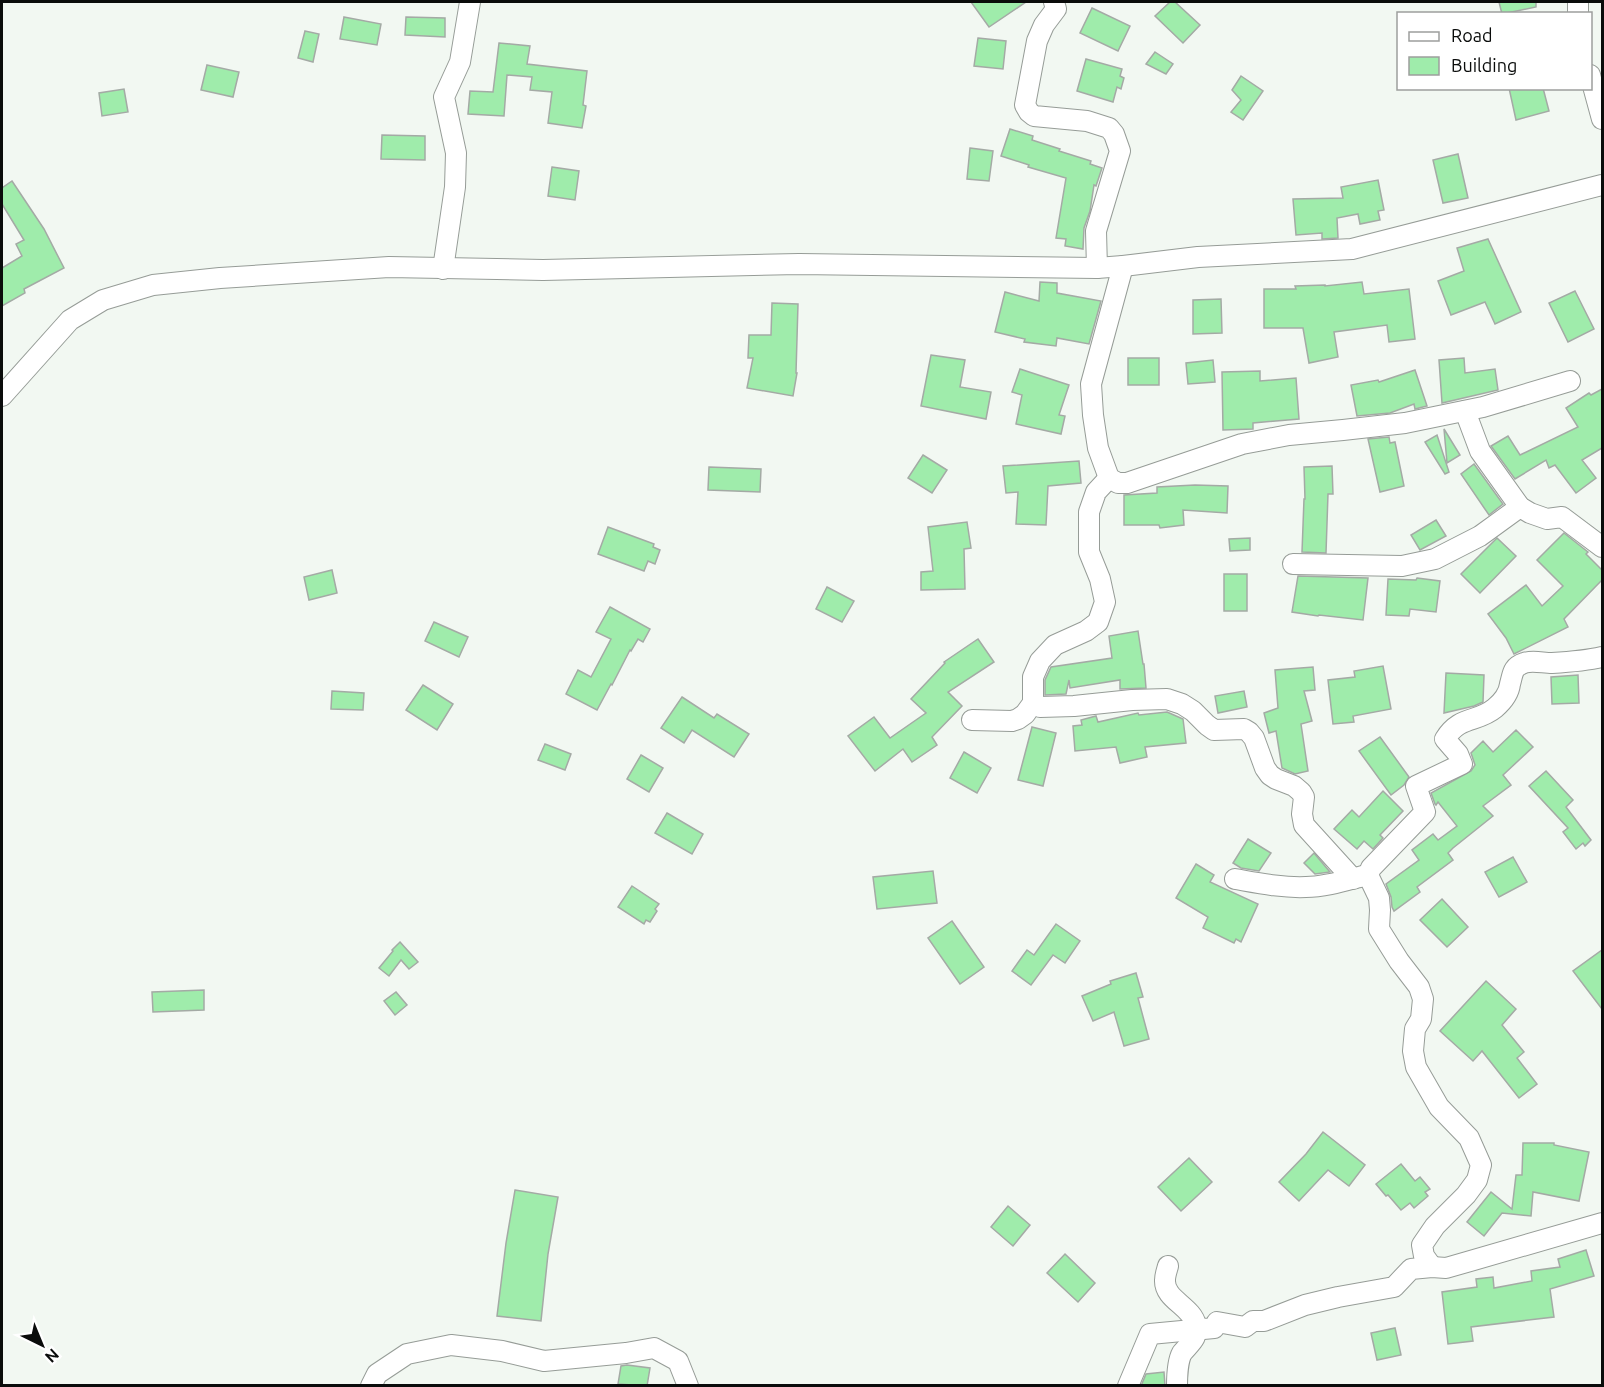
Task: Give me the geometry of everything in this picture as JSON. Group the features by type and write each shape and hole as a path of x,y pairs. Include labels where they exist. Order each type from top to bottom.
{"street":[{"path":"443,269 455,187 456,153 444,97 460,62 470,2"},
{"path":"1054,2 1056,9 1044,25 1037,41 1025,105 1034,116 1087,121 1109,128 1114,134 1120,152 1096,231 1097,268"},
{"path":"1592,82 1602,119"},
{"path":"2,396 70,320 103,300 153,285 220,278 388,267 543,270 800,264 1097,268 1198,257 1352,249 1602,184"},
{"path":"1123,266 1091,384 1098,447 1109,478 1118,483 1127,483 1242,444 1289,435 1405,423 1483,407 1570,381"},
{"path":"1465,411 1480,451 1520,507 1547,519 1562,517 1602,547"},
{"path":"972,720 1012,721 1025,714 1033,703 1033,677 1040,661 1055,645 1086,631 1098,622 1105,602 1100,579 1089,552 1089,512 1096,492 1109,478"},
{"path":"1293,564 1402,566 1435,559 1480,536 1520,507"},
{"path":"1235,879 1288,887 1309,887 1361,877 1425,812 1416,786 1462,764 1458,754 1445,739 1449,732 1462,721 1479,717 1495,708 1505,696 1517,665 1527,662 1580,662 1602,657"},
{"path":"1033,703 1040,707 1074,706 1167,699 1193,711 1214,730 1244,729 1254,738 1265,768 1270,775 1294,786 1301,792 1304,798 1302,814 1304,825 1361,877 1379,898 1379,928 1399,961 1419,987 1423,999 1421,1019 1415,1029 1413,1051 1416,1067 1439,1107 1469,1138 1481,1165 1477,1180 1466,1195 1435,1226 1422,1245 1424,1256 1432,1267"},
{"path":"1128,1386 1150,1334 1214,1328 1217,1322 1245,1327 1253,1321 1263,1321 1305,1305 1394,1287 1411,1269 1446,1268 1602,1223"},
{"path":"1168,1266 1164,1282 1170,1296 1195,1321 1197,1330 1191,1343 1181,1355 1178,1386"},
{"path":"371,1386 377,1374 407,1354 451,1345 502,1351 544,1361 654,1348 678,1361 688,1386"}],"building":[{"path":"971,2 1026,2 989,27"},
{"path":"1170,2 1175,2 1200,25 1183,43 1155,16"},
{"path":"1499,2 1536,2 1536,7 1502,12"},
{"path":"1092,8 1130,26 1118,51 1080,33"},
{"path":"344,17 381,24 377,45 340,39"},
{"path":"406,17 445,18 445,37 405,35"},
{"path":"305,31 319,34 313,62 298,58"},
{"path":"978,38 1006,41 1003,69 974,66"},
{"path":"499,43 530,46 527,64 587,71 583,105 586,106 582,128 548,123 552,92 530,90 532,77 507,75 504,116 468,114 470,91 493,92"},
{"path":"1155,52 1173,64 1166,74 1146,64"},
{"path":"1086,59 1122,69 1120,76 1124,78 1121,89 1117,87 1113,102 1077,91"},
{"path":"207,65 239,72 233,97 201,90"},
{"path":"1241,76 1263,91 1243,120 1231,112 1241,100 1232,90"},
{"path":"124,89 128,112 102,116 99,93"},
{"path":"1509,90 1544,90 1549,111 1516,120"},
{"path":"1010,129 1033,136 1032,140 1091,161 1090,164 1102,168 1096,186 1094,185 1090,211 1084,228 1083,249 1065,246 1066,239 1056,238 1066,178 1001,156"},
{"path":"382,135 425,136 425,160 381,159"},
{"path":"970,148 993,151 989,181 967,179"},
{"path":"1458,154 1468,198 1443,203 1433,160"},
{"path":"552,167 579,171 575,200 548,196"},
{"path":"1378,180 1384,210 1378,211 1380,220 1360,224 1358,214 1337,218 1338,238 1322,239 1322,233 1296,235 1293,199 1343,198 1341,187"},
{"path":"12,181 44,229 64,268 24,289 25,293 2,306 2,268 22,256 16,244 24,240 2,204 2,188"},
{"path":"1488,239 1521,312 1495,324 1485,302 1451,315 1438,281 1464,271 1457,248"},
{"path":"1040,282 1057,283 1057,293 1101,301 1089,344 1057,338 1056,346 1024,342 1025,339 995,332 1005,292 1039,301"},
{"path":"1362,282 1364,294 1409,289 1415,339 1389,342 1387,325 1334,332 1338,357 1309,363 1303,328 1264,328 1264,289 1296,289 1295,286"},
{"path":"1575,291 1594,329 1568,342 1549,303"},
{"path":"1221,299 1222,333 1193,334 1193,300"},
{"path":"772,303 798,304 797,373 793,396 747,388 753,358 748,358 749,335 771,335"},
{"path":"931,355 965,360 960,387 991,392 986,419 921,406"},
{"path":"1128,358 1159,358 1159,385 1128,385"},
{"path":"1464,358 1465,373 1495,369 1498,390 1442,403 1439,360"},
{"path":"1213,360 1215,382 1188,384 1186,363"},
{"path":"1020,369 1069,385 1059,415 1065,416 1061,434 1016,424 1022,395 1012,392"},
{"path":"1415,370 1427,406 1415,409 1414,404 1390,413 1357,416 1351,385 1378,380 1379,382"},
{"path":"1260,371 1260,381 1296,378 1299,419 1253,423 1253,429 1223,430 1222,372"},
{"path":"1602,389 1602,448 1582,460 1596,478 1576,493 1555,465 1549,468 1546,460 1515,479 1491,446 1508,436 1520,455 1578,427 1566,408 1589,393 1591,395"},
{"path":"1444,429 1460,455 1447,463"},
{"path":"1437,435 1449,472 1445,474 1425,442"},
{"path":"1389,437 1390,443 1395,442 1404,486 1380,492 1368,439"},
{"path":"923,455 947,470 932,493 908,478"},
{"path":"1079,461 1081,483 1048,486 1046,525 1016,524 1018,492 1006,493 1003,466"},
{"path":"1474,464 1503,504 1489,515 1461,474"},
{"path":"1332,466 1333,494 1328,494 1326,553 1302,552 1304,467"},
{"path":"709,467 761,469 760,492 708,490"},
{"path":"1228,486 1227,513 1183,510 1184,525 1160,528 1159,525 1124,525 1124,495 1157,493 1157,487"},
{"path":"1436,520 1446,536 1420,550 1411,535"},
{"path":"967,522 971,548 964,549 965,589 921,590 921,572 933,571 928,527"},
{"path":"608,527 654,544 653,547 660,550 655,564 648,561 644,571 598,554"},
{"path":"1564,533 1588,552 1586,554 1602,570 1602,580 1564,619 1568,627 1514,654 1506,638 1488,614 1526,585 1542,606 1563,586 1537,560"},
{"path":"1250,538 1250,550 1230,551 1229,539"},
{"path":"1497,538 1516,556 1480,593 1461,574"},
{"path":"332,570 337,593 309,600 304,577"},
{"path":"1224,574 1247,574 1247,611 1224,611"},
{"path":"1298,576 1368,578 1363,620 1292,612"},
{"path":"1417,578 1440,581 1436,612 1410,609 1409,616 1386,615 1388,579 1416,580"},
{"path":"827,587 854,601 842,622 816,609"},
{"path":"610,607 650,629 643,642 638,639 630,650 597,710 566,694 578,670 591,677 611,639 596,632"},
{"path":"434,622 468,637 459,657 425,641"},
{"path":"1138,631 1146,688 1120,689 1120,680 1070,688 1069,680 1066,694 1045,695 1045,680 1051,667 1112,658 1109,636"},
{"path":"978,639 994,662 948,692 962,706 932,737 937,745 912,762 903,749 875,771 848,736 874,717 890,738 926,713 911,699 944,662"},
{"path":"1383,666 1391,709 1353,716 1354,722 1333,724 1328,680 1355,677 1354,671"},
{"path":"1313,667 1315,690 1304,691 1312,721 1301,724 1308,771 1295,774 1282,768 1276,731 1269,733 1264,713 1278,708 1275,670"},
{"path":"1446,673 1484,675 1483,702 1444,713"},
{"path":"1578,675 1579,703 1552,704 1551,677"},
{"path":"423,685 453,704 437,730 406,710"},
{"path":"332,691 364,693 363,710 331,709"},
{"path":"1244,691 1247,707 1218,713 1215,696"},
{"path":"682,697 714,718 717,714 749,734 734,757 692,730 684,743 661,728"},
{"path":"1167,712 1183,719 1186,743 1145,747 1147,757 1120,763 1116,747 1075,751 1073,726 1082,725 1081,720 1096,716 1098,722 1138,713 1139,715"},
{"path":"1032,727 1056,733 1043,786 1018,780"},
{"path":"1516,730 1533,747 1503,775 1511,785 1483,806 1493,816 1453,848 1448,853 1453,860 1417,887 1420,892 1394,911 1386,884 1419,860 1412,850 1433,834 1438,840 1457,826 1438,802 1435,804 1431,793 1471,771 1475,765 1471,753 1483,741 1493,752"},
{"path":"1380,737 1409,777 1404,785 1391,795 1359,751"},
{"path":"545,744 571,754 565,770 538,760"},
{"path":"964,752 991,768 977,793 950,778"},
{"path":"641,755 663,768 649,792 627,779"},
{"path":"1546,771 1573,800 1566,807 1591,840 1585,846 1583,843 1576,849 1563,832 1568,828 1529,786"},
{"path":"1383,791 1403,811 1380,835 1383,838 1373,849 1364,841 1357,849 1334,829 1352,810 1359,817"},
{"path":"667,813 703,834 692,854 655,833"},
{"path":"1248,839 1271,853 1259,871 1241,868 1233,863"},
{"path":"1314,853 1330,872 1315,874 1304,863"},
{"path":"1513,857 1527,882 1499,897 1485,872"},
{"path":"1196,864 1214,875 1210,882 1258,904 1241,942 1236,939 1234,943 1203,928 1208,917 1176,898"},
{"path":"933,871 937,903 877,909 873,877"},
{"path":"632,886 659,904 650,922 646,920 644,924 618,907"},
{"path":"1442,899 1468,927 1447,947 1420,920"},
{"path":"952,921 984,967 960,984 928,938"},
{"path":"1056,924 1080,941 1065,963 1053,955 1031,985 1012,971 1027,950 1034,955"},
{"path":"400,942 418,962 409,969 401,960 389,976 379,968"},
{"path":"1602,950 1602,1009 1573,971"},
{"path":"1136,973 1143,997 1138,998 1149,1039 1124,1046 1114,1012 1093,1021 1082,996 1111,984 1110,981"},
{"path":"1486,981 1516,1009 1502,1025 1524,1052 1517,1058 1537,1084 1519,1098 1482,1051 1473,1061 1440,1031"},
{"path":"204,990 204,1010 153,1012 152,992"},
{"path":"396,992 407,1005 395,1015 384,1001"},
{"path":"1323,1132 1365,1165 1349,1186 1328,1170 1299,1201 1279,1182"},
{"path":"1523,1143 1554,1143 1554,1145 1589,1152 1579,1201 1533,1192 1531,1216 1502,1213 1484,1236 1467,1222 1491,1192 1512,1209 1516,1175 1522,1175"},
{"path":"1189,1158 1212,1182 1181,1211 1158,1187"},
{"path":"1401,1164 1415,1181 1420,1177 1430,1189 1425,1192 1428,1196 1414,1208 1410,1203 1401,1210 1376,1184"},
{"path":"515,1190 558,1197 548,1254 541,1321 497,1316"},
{"path":"1008,1206 1030,1225 1013,1246 991,1227"},
{"path":"1586,1250 1594,1276 1550,1289 1554,1317 1471,1327 1473,1341 1448,1344 1442,1292 1477,1287 1476,1279 1493,1277 1494,1288 1532,1281 1531,1271 1560,1267 1558,1259"},
{"path":"1065,1254 1095,1283 1078,1302 1047,1273"},
{"path":"1395,1328 1401,1355 1377,1360 1371,1333"},
{"path":"621,1366 650,1368 647,1386 618,1384"},
{"path":"1164,1372 1165,1386 1141,1386 1146,1374"}]}
